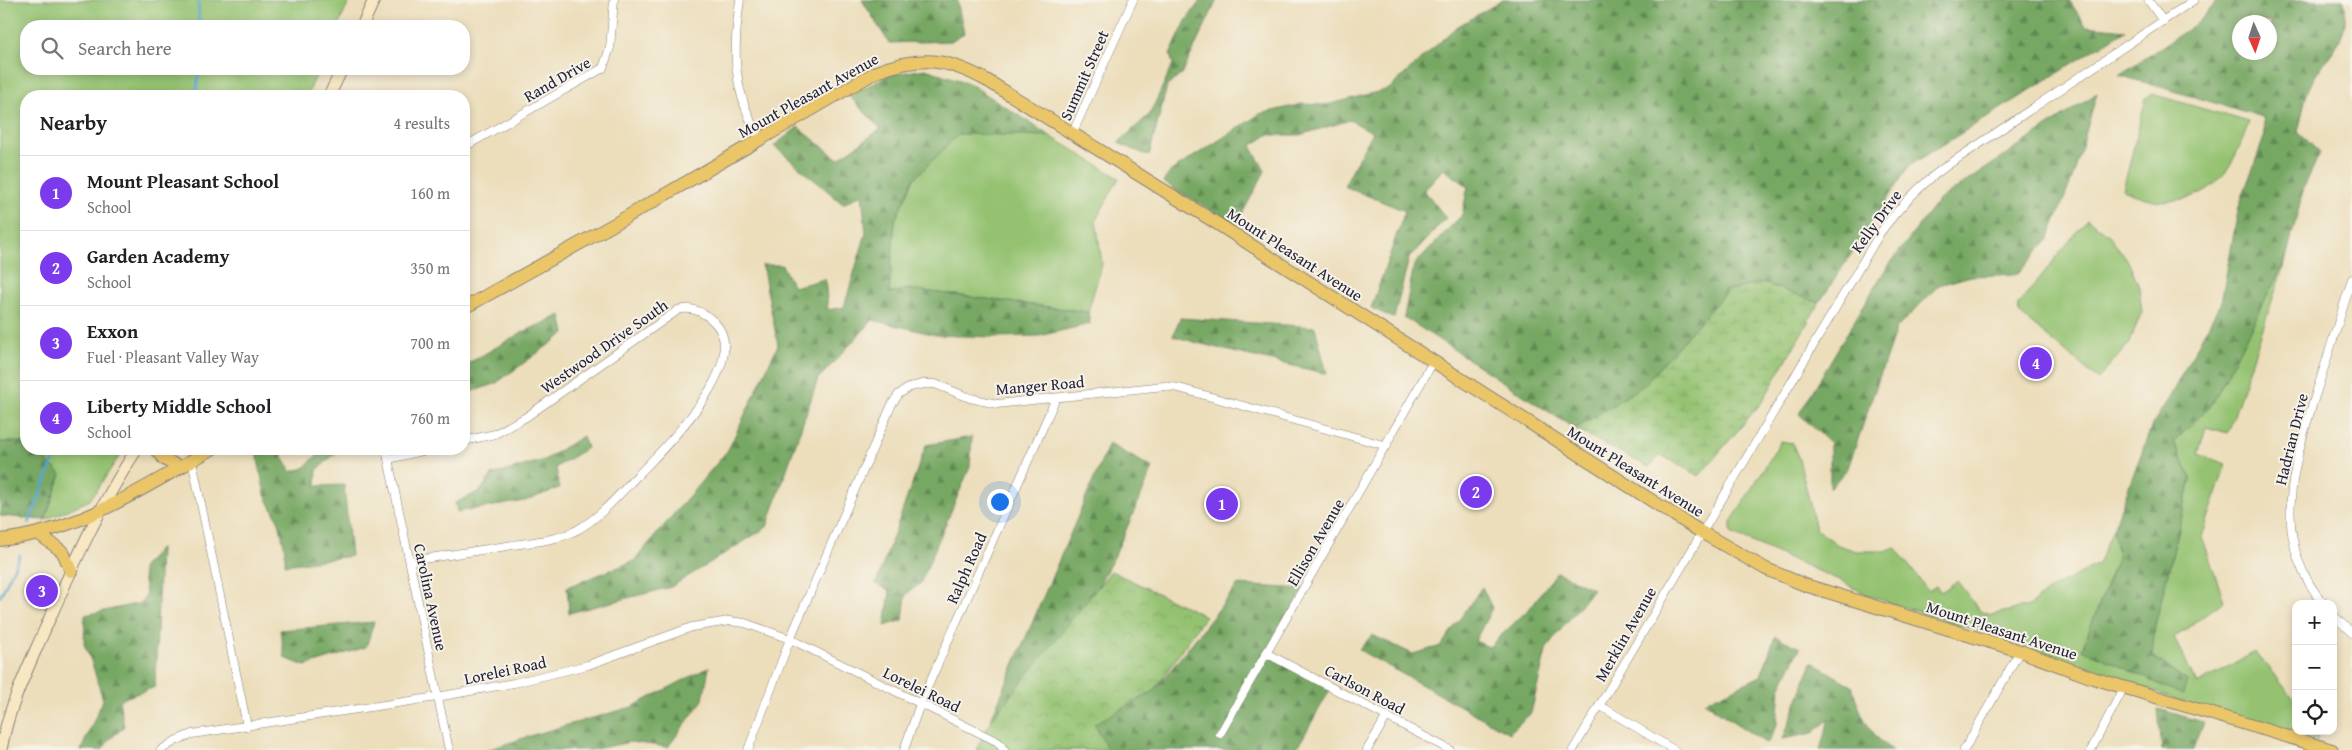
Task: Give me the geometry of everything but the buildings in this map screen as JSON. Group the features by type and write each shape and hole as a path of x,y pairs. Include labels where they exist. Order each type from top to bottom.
{"main road":[{"path":"365,20 374,0"},
{"name":"Mount Pleasant Avenue","path":"470,305 876,72 909,61 922,60 952,64 968,70 1210,219 1701,532 1766,569 1805,585 2020,651 2124,687 2332,750"},
{"path":"332,90 339,75"},
{"path":"1,744 19,688 98,512 133,455"},
{"path":"161,455 164,459 179,467"},
{"path":"0,540 39,534 78,522 201,455"},
{"path":"39,534 63,552 71,571"}],"street":[{"name":"Rand Drive","path":"470,144 603,68 610,48 614,0"},
{"path":"735,0 740,0 735,38 735,68 742,102 760,140"},
{"name":"Summit Street","path":"1072,134 1132,0"},
{"path":"2148,0 2163,21"},
{"name":"Kelly Drive","path":"1701,532 1880,233 1899,206 1926,180 2194,0"},
{"name":"Hadrian Drive","path":"2321,600 2304,573 2295,550 2290,518 2290,493 2301,440 2352,278"},
{"name":"Westwood Drive South","path":"410,561 551,539 576,531 591,521 666,447 690,420 705,397 719,368 724,348 719,326 696,309 682,308 526,417 494,434 470,440"},
{"name":"Ellison Avenue","path":"1220,734 1387,446 1433,362"},
{"name":"Manger Road","path":"748,750 790,639 892,404 899,394 910,387 935,384 983,402 998,404 1164,386 1179,388 1387,446"},
{"name":"Ralph Road","path":"904,750 920,704 1056,398"},
{"name":"Carolina Avenue","path":"387,455 448,750"},
{"path":"388,459 405,455"},
{"path":"192,460 247,726"},
{"name":"Merklin Avenue","path":"1573,750 1701,532"},
{"path":"2337,619 2352,633"},
{"name":"Lorelei Road","path":"161,750 175,741 192,734 437,697 556,674 588,665 692,627 729,621 745,623 790,639 998,742 1004,750"},
{"path":"1964,750 2020,651"},
{"name":"Carlson Road","path":"1266,653 1450,750"},
{"path":"2091,750 2124,687"},
{"path":"1599,705 1674,750"},
{"path":"1367,750 1387,716"}],"green space":[{"path":"0,0 350,0 341,20 20,20 20,75 316,75 310,90 20,90 20,443 0,442"},
{"path":"862,0 957,0 964,33 951,41 889,43"},
{"path":"1201,0 1217,0 1182,74 1167,86 1149,156 1118,143 1150,114 1173,64 1170,55 1187,19"},
{"path":"1503,0 2069,0 2086,26 2126,30 1909,166 1819,303 1763,283 1727,291 1643,386 1575,429 1404,317 1414,265 1462,215 1468,186 1443,169 1424,190 1446,218 1409,258 1394,318 1371,308 1405,211 1344,186 1372,132 1350,120 1300,135 1268,135 1251,146 1265,171 1236,225 1163,182 1171,171 1260,114 1302,104 1326,105 1389,89 1455,28"},
{"path":"2217,0 2344,0 2346,14 2341,37 2311,84 2298,132 2320,153 2304,187 2286,259 2212,404 2174,442 2191,479 2155,625 2152,656 2187,681 2183,695 2082,649 2118,556 2113,529 2152,425 2169,398 2221,302 2239,206 2265,135 2263,117 2119,75 2199,22"},
{"path":"925,69 969,83 1050,136 959,134 914,179 895,220 889,293 908,289 1088,312 1090,324 1039,336 993,337 936,335 873,320 818,379 767,527 671,587 569,613 567,587 634,561 728,450 778,345 762,265 782,265 793,287 825,279 828,310 844,307 866,233 862,194 843,204 774,146 798,127 838,159 881,129 849,96 888,75"},
{"path":"2097,93 2075,171 2048,240 2018,274 1971,276 1939,285 1896,329 1848,468 1830,488 1830,443 1799,414 1883,273 1938,201"},
{"path":"2152,94 2249,122 2243,139 2228,168 2220,179 2196,195 2179,200 2160,201 2123,190 2146,98"},
{"path":"959,133 1050,136 1119,178 1096,220 1102,264 1088,312 908,289 889,293 895,220 914,179"},
{"path":"2087,219 2109,235 2129,263 2139,287 2142,312 2128,345 2098,379 2019,313 2018,305"},
{"path":"2286,259 2228,433 2206,427 2198,454 2226,464 2202,537 2224,601 2174,638 2197,684 2255,652 2292,696 2292,734 2176,700 2073,662 1869,596 1839,580 1731,533 1731,522 1781,441 1792,443 1799,459 1816,529 1838,545 1856,551 1885,551 1895,547 1928,591 1936,586 1941,592 1957,581 1980,611 1991,615 2029,606 2047,591 2098,564 2113,529 2118,556 2082,649 2187,681 2151,656 2155,625 2191,479 2174,442 2212,404"},
{"path":"1763,283 1819,303 1762,402 1699,476 1661,455 1649,467 1575,429 1643,386 1727,291"},
{"path":"561,315 565,333 495,384 470,392 470,363 519,334"},
{"path":"1180,318 1315,327 1327,374 1173,336"},
{"path":"583,436 587,448 556,467 559,488 525,501 457,512 455,503 480,491 492,475 544,460"},
{"path":"972,437 970,467 920,584 906,594 903,620 885,626 890,591 876,584 926,445"},
{"path":"0,442 20,442 20,455 40,455 61,474 45,520 0,516"},
{"path":"1109,444 1153,468 1115,555 1048,678 1154,691 1238,585 1304,589 1266,653 1331,688 1296,750 977,750 986,735 990,721"},
{"path":"40,455 120,455 90,500 45,520 61,474"},
{"path":"257,455 282,455 291,472 304,468 317,455 334,455 317,470 316,486 344,485 351,556 285,565 285,550 279,522 265,495"},
{"path":"160,548 155,687 119,700 124,727 109,740 102,750 81,750 103,700 84,644 85,615 141,603 146,595 142,568"},
{"path":"1111,571 1205,616 1154,691 1094,724 1108,750 976,750 991,720"},
{"path":"1557,572 1593,589 1547,647 1531,713 1509,733 1359,650 1372,635 1413,654 1441,646 1482,587 1492,608 1475,641 1489,647 1530,608"},
{"path":"374,622 366,647 305,666 285,658 280,630"},
{"path":"1775,636 1800,648 1780,688 1777,724 1767,744 1704,702 1761,676"},
{"path":"1812,662 1852,686 1858,705 1871,730 1892,750 1820,750 1829,719 1813,733 1783,739"},
{"path":"709,667 703,700 668,747 630,742 591,750 487,750 632,707"},
{"path":"2158,709 2203,722 2193,750 2162,750"},
{"path":"2296,735 2318,735 2317,741"}],"waterway":[{"path":"198,0 199,20"},
{"path":"197,90 198,75"},
{"path":"29,523 56,455"},
{"path":"0,597 20,555"}],"place":[{"name":"Liberty Middle School","path":"2036,363"},
{"name":"Garden Academy","path":"1476,492"},
{"name":"Mount Pleasant School","path":"1222,504"},
{"name":"Exxon","path":"42,591"}]}
